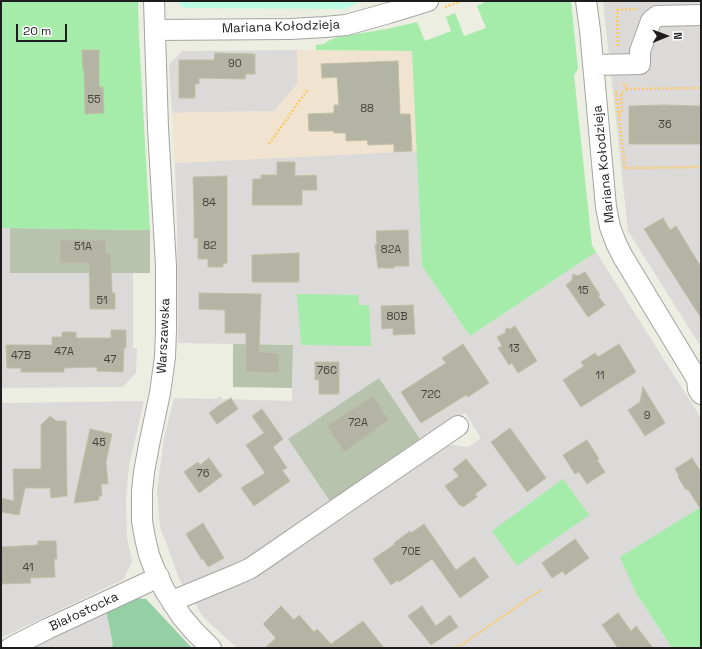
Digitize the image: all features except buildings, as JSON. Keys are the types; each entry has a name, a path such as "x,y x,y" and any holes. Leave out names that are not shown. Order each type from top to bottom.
{"street":[{"name":"Warszawska","path":"154,1 158,128 165,250 166,330 165,357 160,393 148,445 144,472 142,521 149,555 173,604 194,631 211,648"},
{"name":"Mariana Kołodzieja","path":"155,30 290,29 346,25 427,1"},
{"name":"Mariana Kołodzieja","path":"586,1 606,207 610,227 623,257 697,372"},
{"path":"593,65 640,64 640,51 651,21 657,16 701,15"},
{"path":"173,604 182,597 249,569 458,426"},
{"name":"Białostocka","path":"10,648 159,577"}],"path":[{"path":"623,84 626,84 626,88"},
{"path":"626,88 701,88"},
{"path":"618,115 622,110 621,94 626,88"},
{"path":"269,144 308,89"},
{"path":"622,144 625,168 701,167"},
{"path":"457,648 541,590"}],"shaded area":[{"path":"603,1 701,1 701,343 699,344 628,231"},
{"path":"297,50 298,83 274,111 172,113 169,64 182,51"},
{"path":"297,50 412,51 417,151 175,163 172,113 274,111 298,83"},
{"path":"417,151 422,266 470,336 596,252 701,418 701,507 636,593 672,648 237,648 203,617 193,600 446,444 468,447 481,438 465,413 422,442 288,439 331,503 240,565 184,587 180,581 160,527 157,491 164,438 174,398 216,399 220,396 222,399 292,401 293,345 178,343 175,163"},
{"path":"1,228 10,228 10,273 133,273 133,348 137,348 136,373 123,387 1,388"},
{"path":"10,228 150,230 150,273 10,273"},
{"path":"233,344 293,345 292,388 233,387"},
{"path":"379,378 422,442 331,503 288,439"},
{"path":"144,401 129,466 126,498 127,538 132,561 124,579 1,638 1,403"},
{"path":"131,598 146,599 192,648 29,648"}],"green space":[{"path":"1,1 138,1 150,230 1,228"},
{"path":"177,1 361,1 345,9 183,8"},
{"path":"487,1 571,1 578,69 574,75 592,245 596,252 470,336 422,266 412,51 316,50 316,45 324,44 338,37 387,29 417,22 425,41 451,31 446,17 455,13 464,36 486,28 477,6"},
{"path":"297,294 358,295 359,305 369,305 371,346 301,345"},
{"path":"563,479 589,515 517,566 492,531"},
{"path":"701,507 701,648 672,648 636,593 620,557"},
{"path":"131,598 146,599 192,648 111,648 113,644 106,610"}]}
